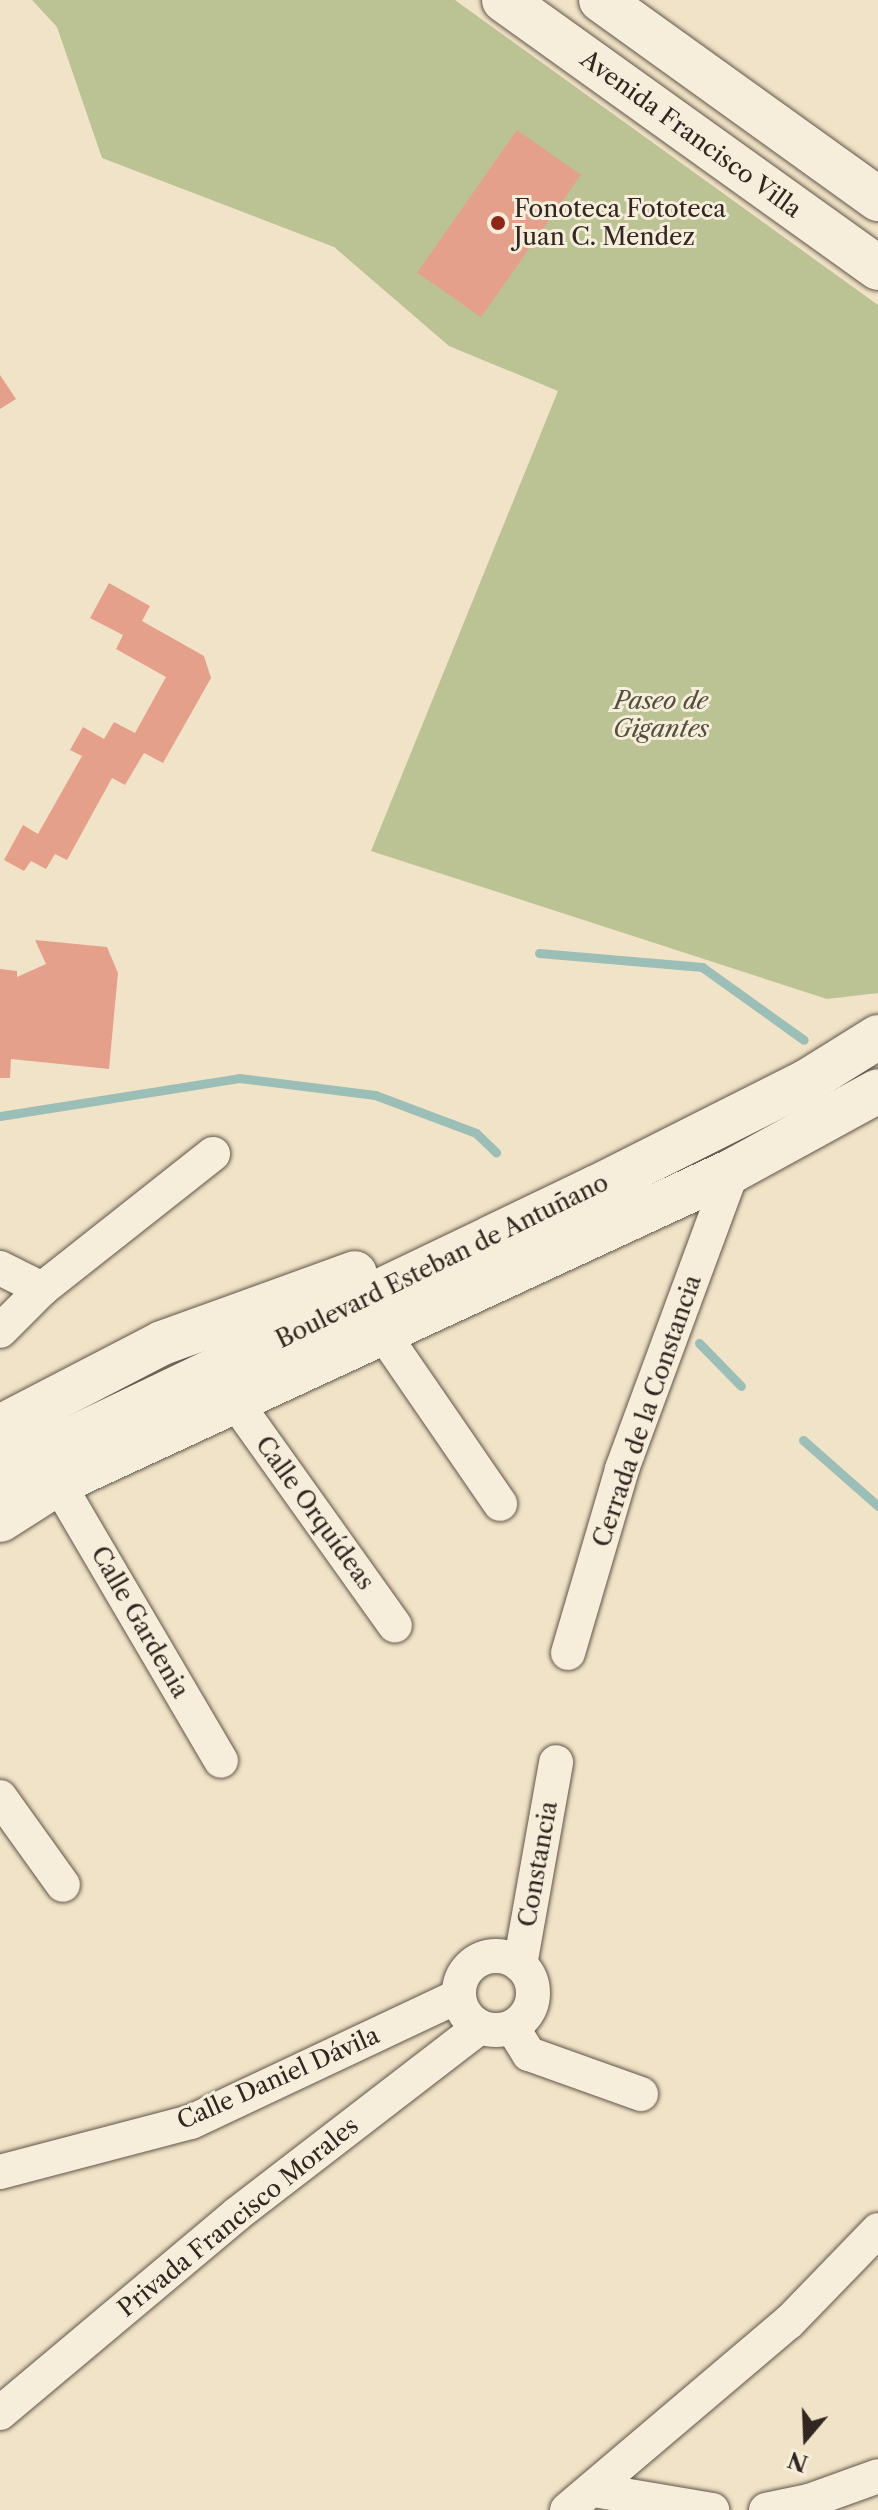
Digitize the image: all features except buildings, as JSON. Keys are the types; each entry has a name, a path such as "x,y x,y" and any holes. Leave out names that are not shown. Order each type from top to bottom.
{"street":[{"name":"Avenida Francisco Villa","path":"504,0 878,268"},
{"path":"601,0 878,199"},
{"name":"Boulevard Esteban de Antuñano","path":"0,1473 806,1082 863,1045"},
{"name":"Boulevard Esteban de Antuñano","path":"0,1520 58,1483 234,1400 384,1335 732,1171 878,1091"},
{"path":"0,1331 42,1289 213,1154"},
{"name":"Cerrada de la Constancia","path":"568,1653 622,1469 732,1171"},
{"path":"0,1427 162,1343 371,1268 433,1263"},
{"path":"3,1270 42,1289"},
{"path":"384,1335 500,1504"},
{"name":"Calle Orquídeas","path":"234,1400 395,1626"},
{"name":"Calle Gardenia","path":"58,1483 221,1761"},
{"name":"Constancia","path":"520,1965 556,1762"},
{"path":"0,1797 63,1885"},
{"path":"496,2027 526,2015 533,1999 531,1980 520,1965 493,1956 479,1960 461,1981 459,1996 462,2009 496,2027 529,2054 641,2094"},
{"name":"Calle Daniel Dávila","path":"0,2172 191,2122 459,1996"},
{"name":"Privada Francisco Morales","path":"0,2413 237,2214 496,2027"},
{"path":"581,2500 789,2322 878,2230"},
{"path":"766,2510 809,2501 878,2476"},
{"path":"581,2500 712,2510"}],"green space":[{"name":"Paseo de Gigantes","path":"32,0 455,0 878,305 878,993 827,999 371,851 558,391 449,346 334,247 102,158 57,27"}],"waterway":[{"path":"539,953 702,967 804,1040"},
{"path":"0,1116 239,1078 375,1095 476,1133 496,1152"},
{"path":"699,1343 741,1386"},
{"path":"803,1440 878,1506"}],"place":[{"name":"Fonoteca Fototeca Juan C. Mendez","path":"498,223"}]}
